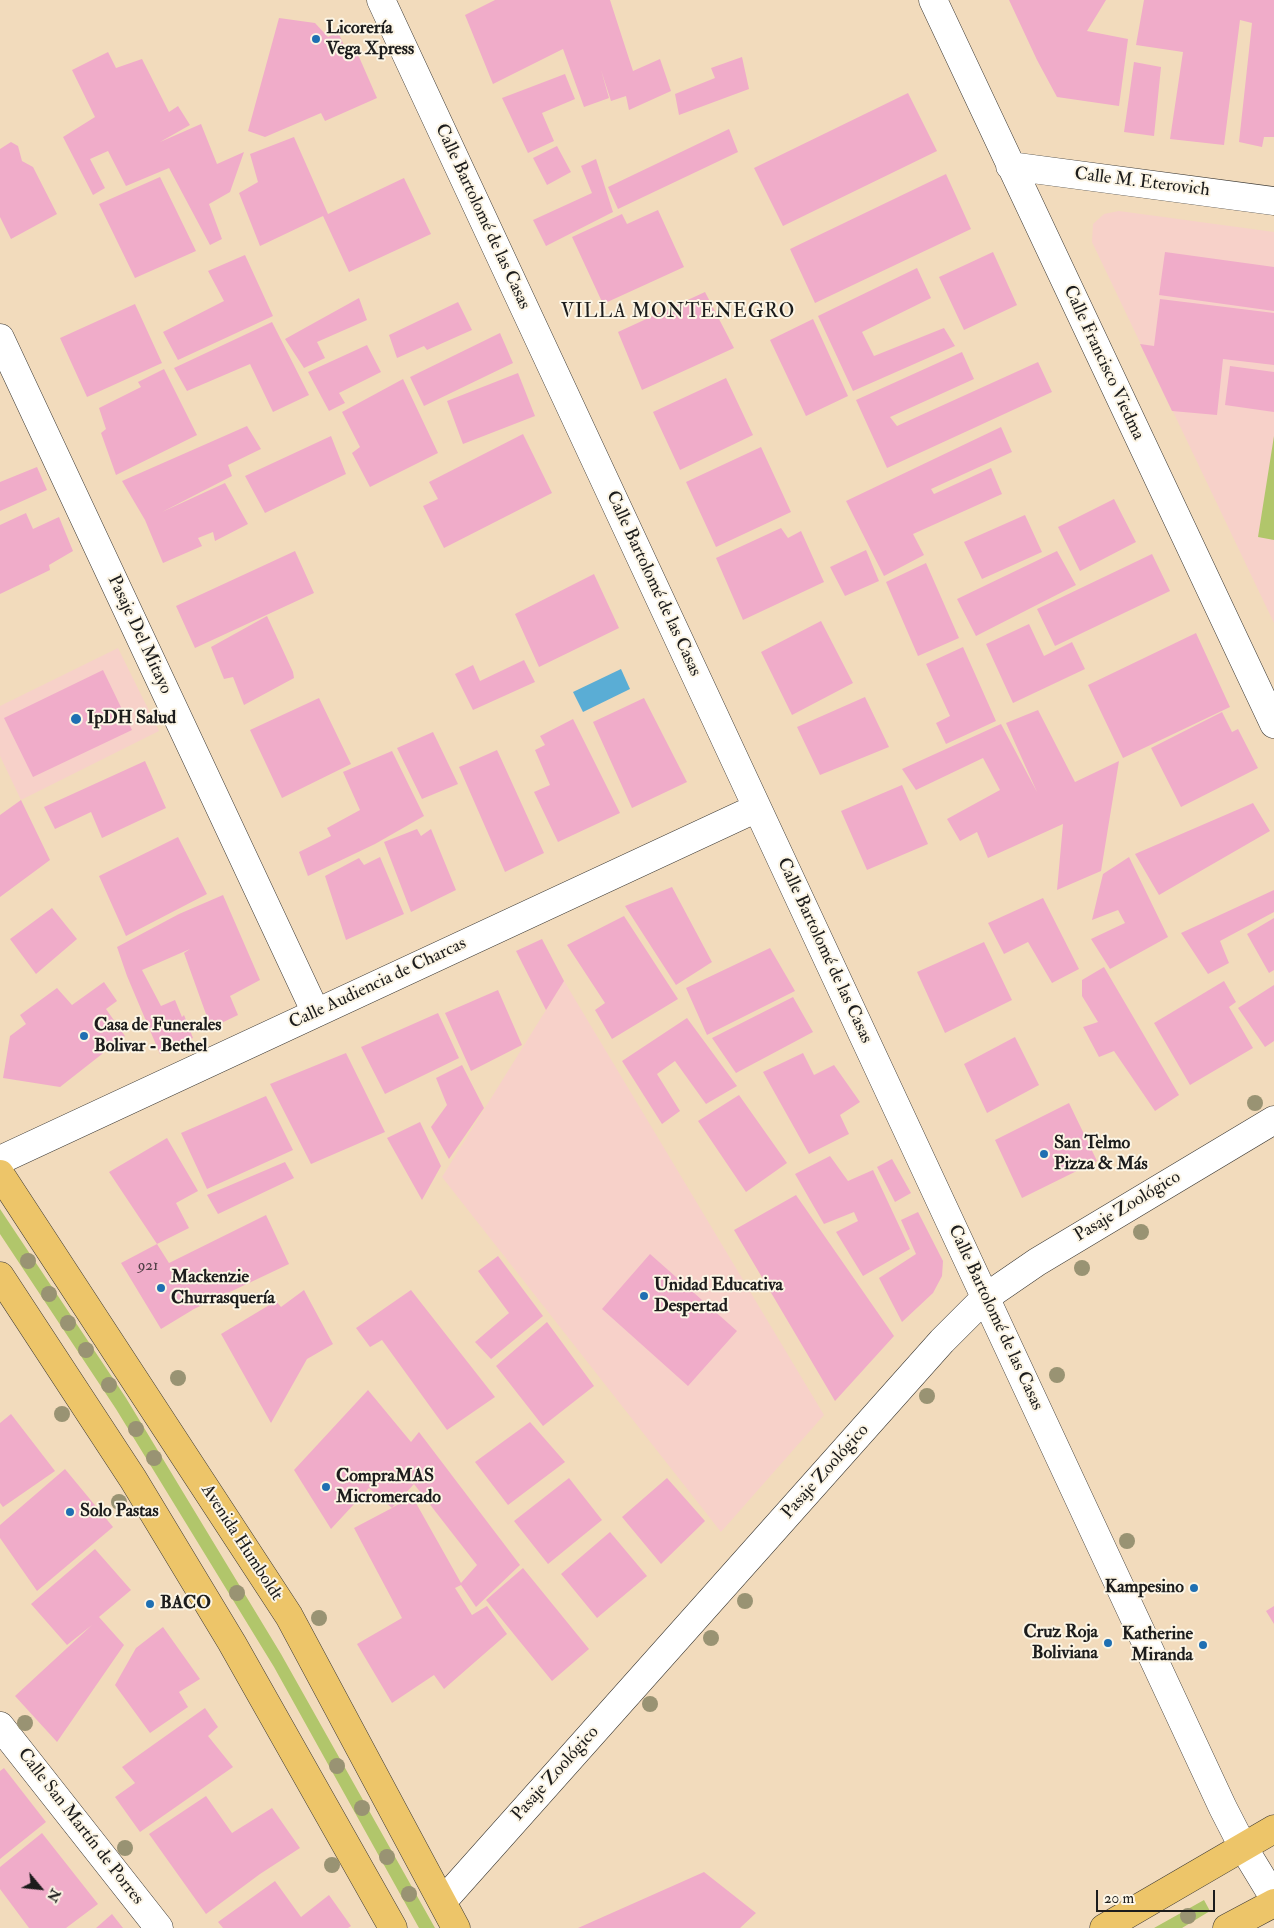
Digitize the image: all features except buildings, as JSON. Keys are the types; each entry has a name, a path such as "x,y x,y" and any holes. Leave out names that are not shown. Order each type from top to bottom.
{"main road":[{"name":"Avenida Humboldt","path":"0,1174 288,1616 456,1928"},
{"path":"0,1276 133,1479 232,1643 390,1925"},
{"path":"1104,1928 1274,1829"},
{"path":"1227,1928 1274,1903"}],"street":[{"name":"Calle Bartolomé de las Casas","path":"381,0 1223,1808 1243,1847 1274,1898"},
{"name":"Calle Francisco Viedma","path":"933,0 1274,724"},
{"name":"Calle M. Eterovich","path":"1010,166 1274,200"},
{"name":"Pasaje Del Mitayo","path":"0,338 316,1013"},
{"name":"Calle Audiencia de Charcas","path":"0,1160 757,808"},
{"name":"Pasaje Zoológico","path":"443,1901 929,1356 986,1296 1037,1262 1274,1120"},
{"name":"Calle San Martín de Porres","path":"0,1726 160,1928"}],"shaded area":[{"path":"1119,211 1274,232 1274,623 1092,242 1093,224 1104,214"},
{"name":"IpDH Salud","path":"118,648 159,731 21,800 0,756 0,706"},
{"name":"Unidad Educativa Despertad","path":"564,981 824,1415 721,1532 442,1177"}],"green space":[{"path":"1274,436 1274,540 1258,537"},
{"path":"0,1209 126,1398 281,1654 435,1928 419,1928 274,1667 116,1409 0,1234"},
{"path":"1204,1900 1210,1911 1182,1928 1154,1928"}],"water":[{"path":"621,669 630,689 583,712 573,692"}],"place":[{"name":"Licorería Vega Xpress","path":"316,39"},
{"name":"IpDH Salud","path":"76,719"},
{"name":"Casa de Funerales Bolivar - Bethel","path":"84,1036"},
{"name":"San Telmo Pizza & Más","path":"1044,1154"},
{"name":"Mackenzie Churrasquería","path":"161,1288"},
{"name":"Unidad Educativa Despertad","path":"644,1296"},
{"name":"CompraMAS Micromercado","path":"326,1487"},
{"name":"Solo Pastas","path":"70,1512"},
{"name":"Kampesino","path":"1194,1588"},
{"name":"BACO","path":"150,1604"},
{"name":"Cruz Roja Boliviana","path":"1108,1643"},
{"name":"Katherine Miranda","path":"1203,1645"}],"district":[{"name":"VILLA MONTENEGRO","path":"678,313"}]}
